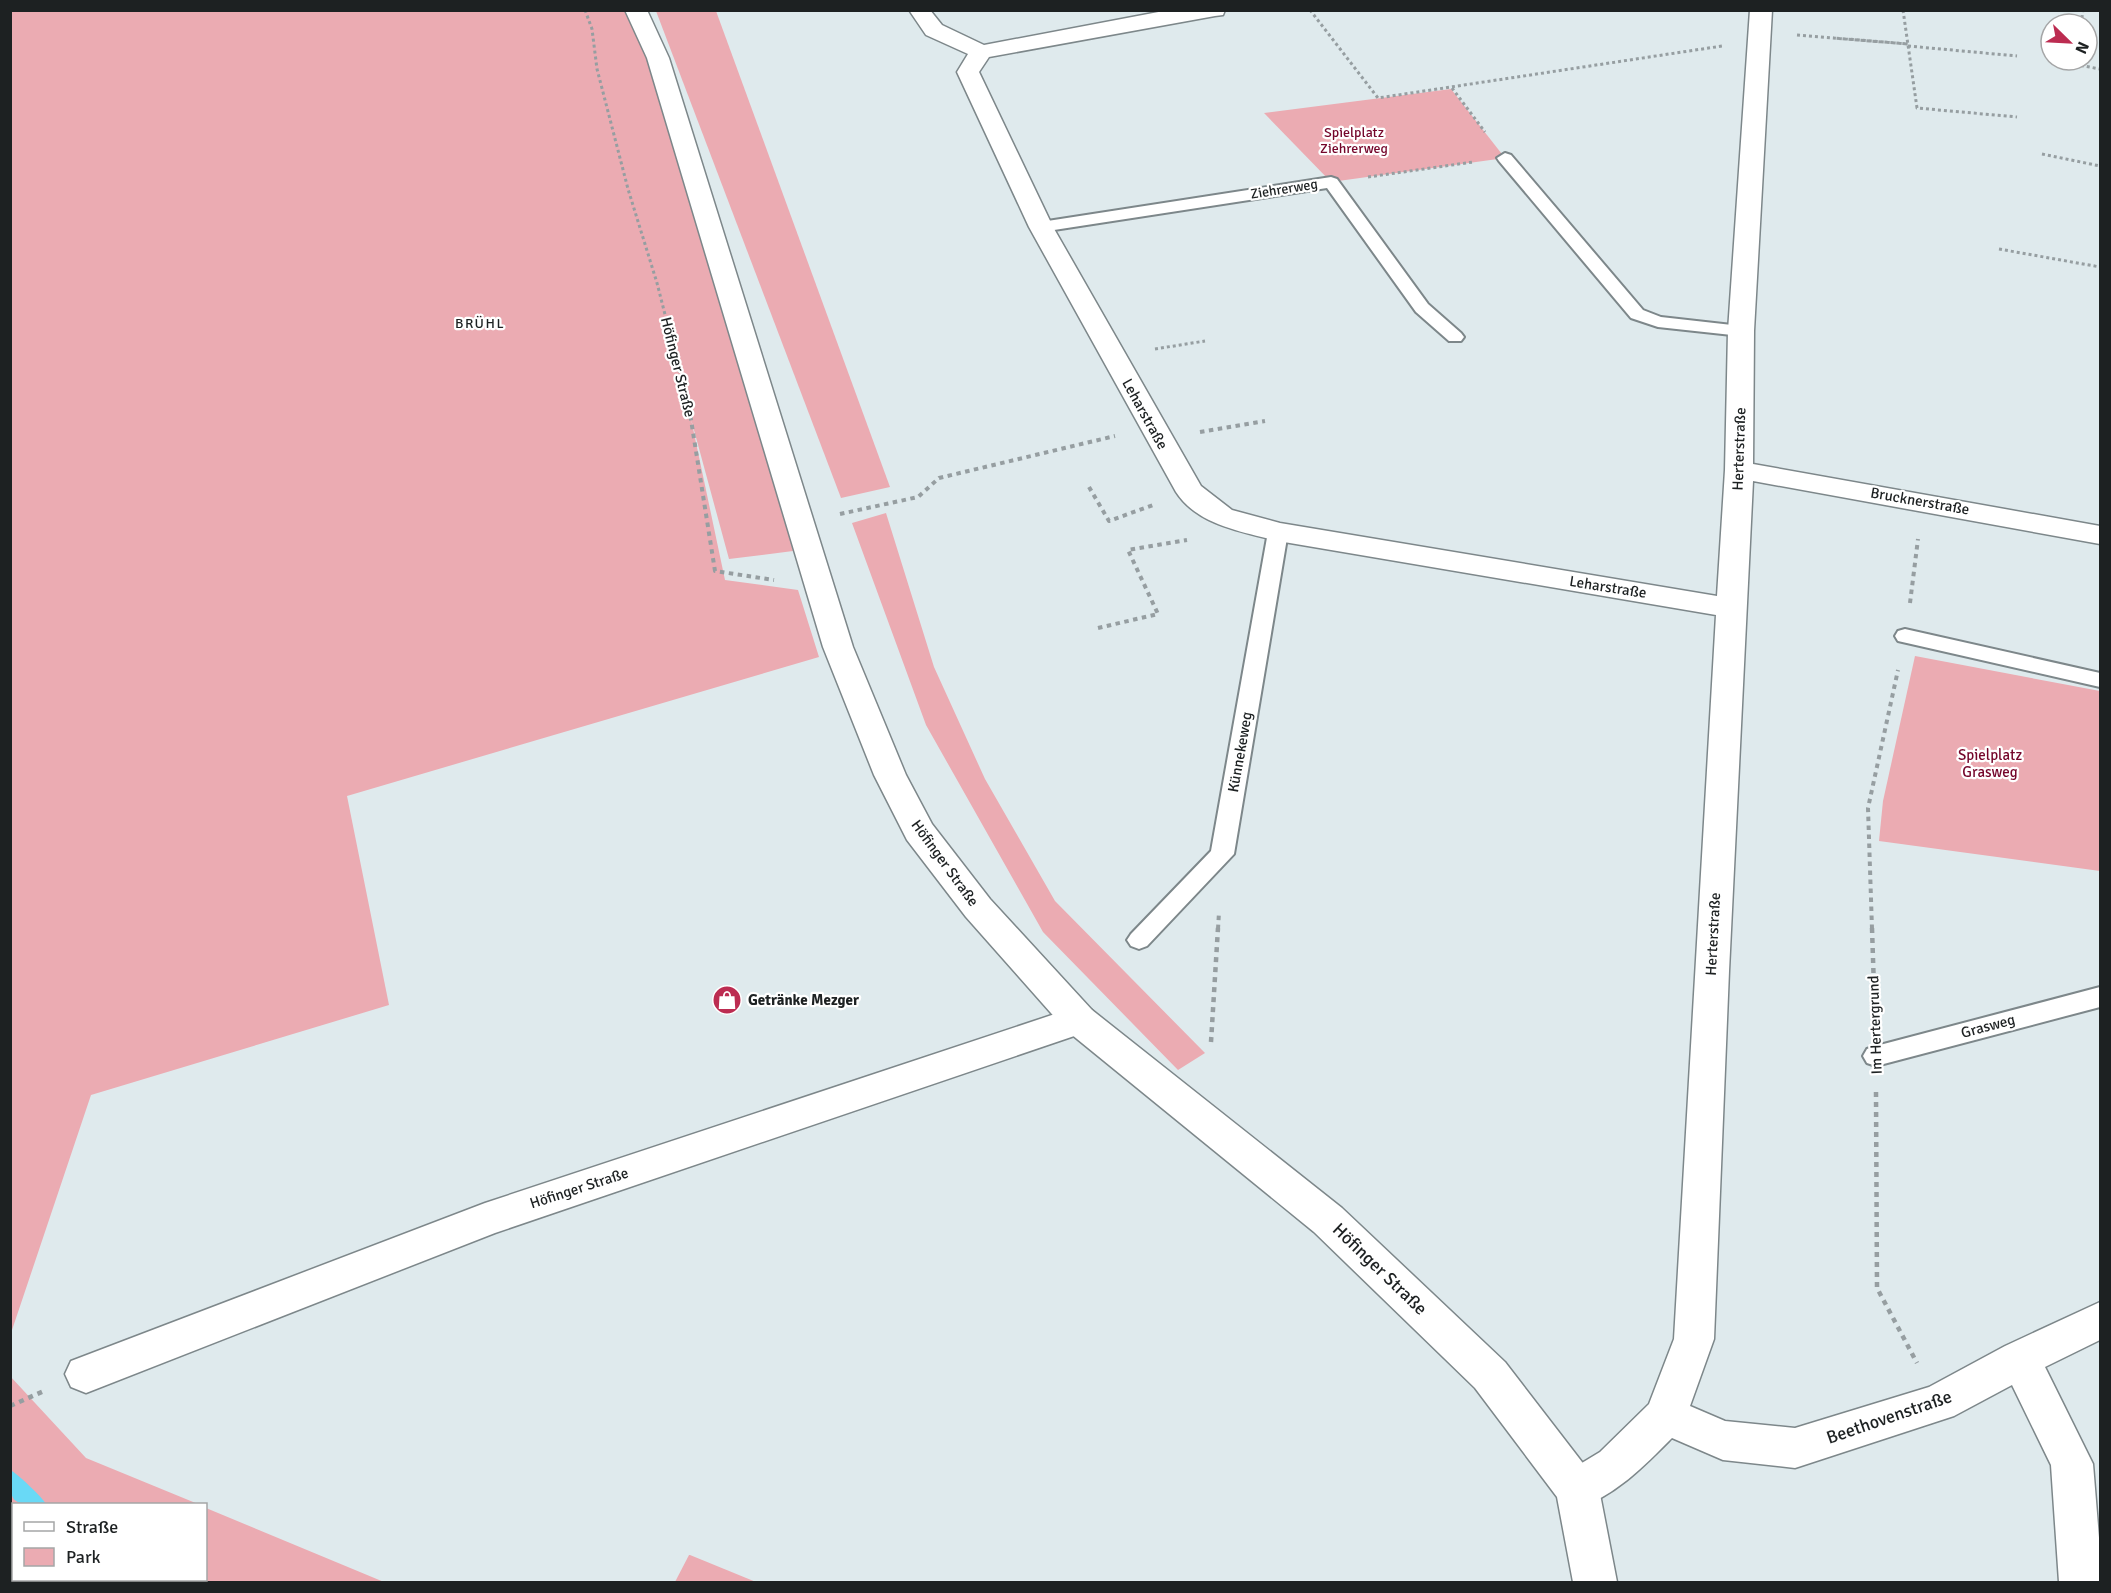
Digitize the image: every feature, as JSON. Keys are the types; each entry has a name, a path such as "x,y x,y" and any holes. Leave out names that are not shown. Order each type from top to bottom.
{"street":[{"name":"Höfinger Straße","path":"636,10 658,58 838,647 890,775 919,831 978,908 1079,1020 1328,1220 1490,1375 1577,1489 1595,1582"},
{"path":"919,10 934,30 981,52 1215,10"},
{"name":"Herterstraße","path":"1577,1489 1615,1466 1666,1416 1694,1339 1711,971 1732,608 1741,331 1760,30"},
{"name":"Leharstraße","path":"981,52 968,72 1041,227 1155,434 1190,492 1222,516 1278,532 1732,608"},
{"name":"Brucknerstraße","path":"1738,470 2100,535"},
{"name":"Höfinger Straße","path":"86,1374 484,1220 1079,1020"},
{"name":"Beethovenstraße","path":"1666,1416 1723,1440 1795,1448 1939,1403 2020,1359 2100,1320"},
{"path":"2020,1359 2072,1464 2081,1582"}],"lane":[{"path":"1505,158 1637,314 1658,322 1741,331"},
{"name":"Ziehrerweg","path":"1041,227 1332,182 1422,308 1455,337"},
{"name":"Künnekeweg","path":"1222,854 1278,532"},
{"path":"1905,636 2100,680"},
{"path":"1139,940 1222,854"},
{"name":"Grasweg","path":"1876,1056 2100,997"}],"path":[{"name":"Höfinger Straße","path":"585,10 592,29 597,69 628,189 657,283 689,408 715,570 783,581"},
{"path":"1310,10 1378,98 1736,44 1760,30 2017,56"},
{"path":"1903,10 1917,108 2017,117"},
{"path":"1833,38 1908,45"},
{"path":"1332,182 1505,158 1451,88"},
{"path":"2042,154 2100,166"},
{"path":"1999,249 2100,267"},
{"path":"1113,356 1205,341"},
{"path":"801,523 918,497 939,478 1155,434 1264,421"},
{"path":"1089,487 1108,521 1190,492"},
{"name":"Im Hertergrund","path":"1924,502 1905,636 1868,808 1876,1056 1877,1288 1939,1403"},
{"path":"1098,628 1158,614 1128,550 1184,542 1222,516"},
{"path":"1211,1042 1222,854"},
{"path":"10,1406 16,1402"}],"green space":[{"path":"10,11 636,11 718,252 793,551 729,559 691,419 725,580 798,590 819,657 347,796 389,1005 91,1095 11,1333"},
{"path":"656,11 716,11 890,487 841,498"},
{"name":"Spielplatz Ziehrerweg","path":"1451,89 1505,158 1331,182 1264,113"},
{"path":"886,513 934,667 985,779 1055,901 1205,1053 1178,1070 1043,932 926,725 852,523"},
{"name":"Spielplatz Grasweg","path":"1915,656 2100,691 2100,871 1879,841 1883,801"},
{"path":"10,1376 86,1458 196,1503 12,1503 12,1581 207,1581 207,1508 384,1582 11,1582"},
{"path":"690,1555 756,1582 675,1582"}],"waterway":[{"path":"10,1479 20,1493 35,1503"}],"place":[{"name":"Getränke Mezger","path":"727,1000"}],"district":[{"name":"BRÜHL","path":"480,323"}]}
